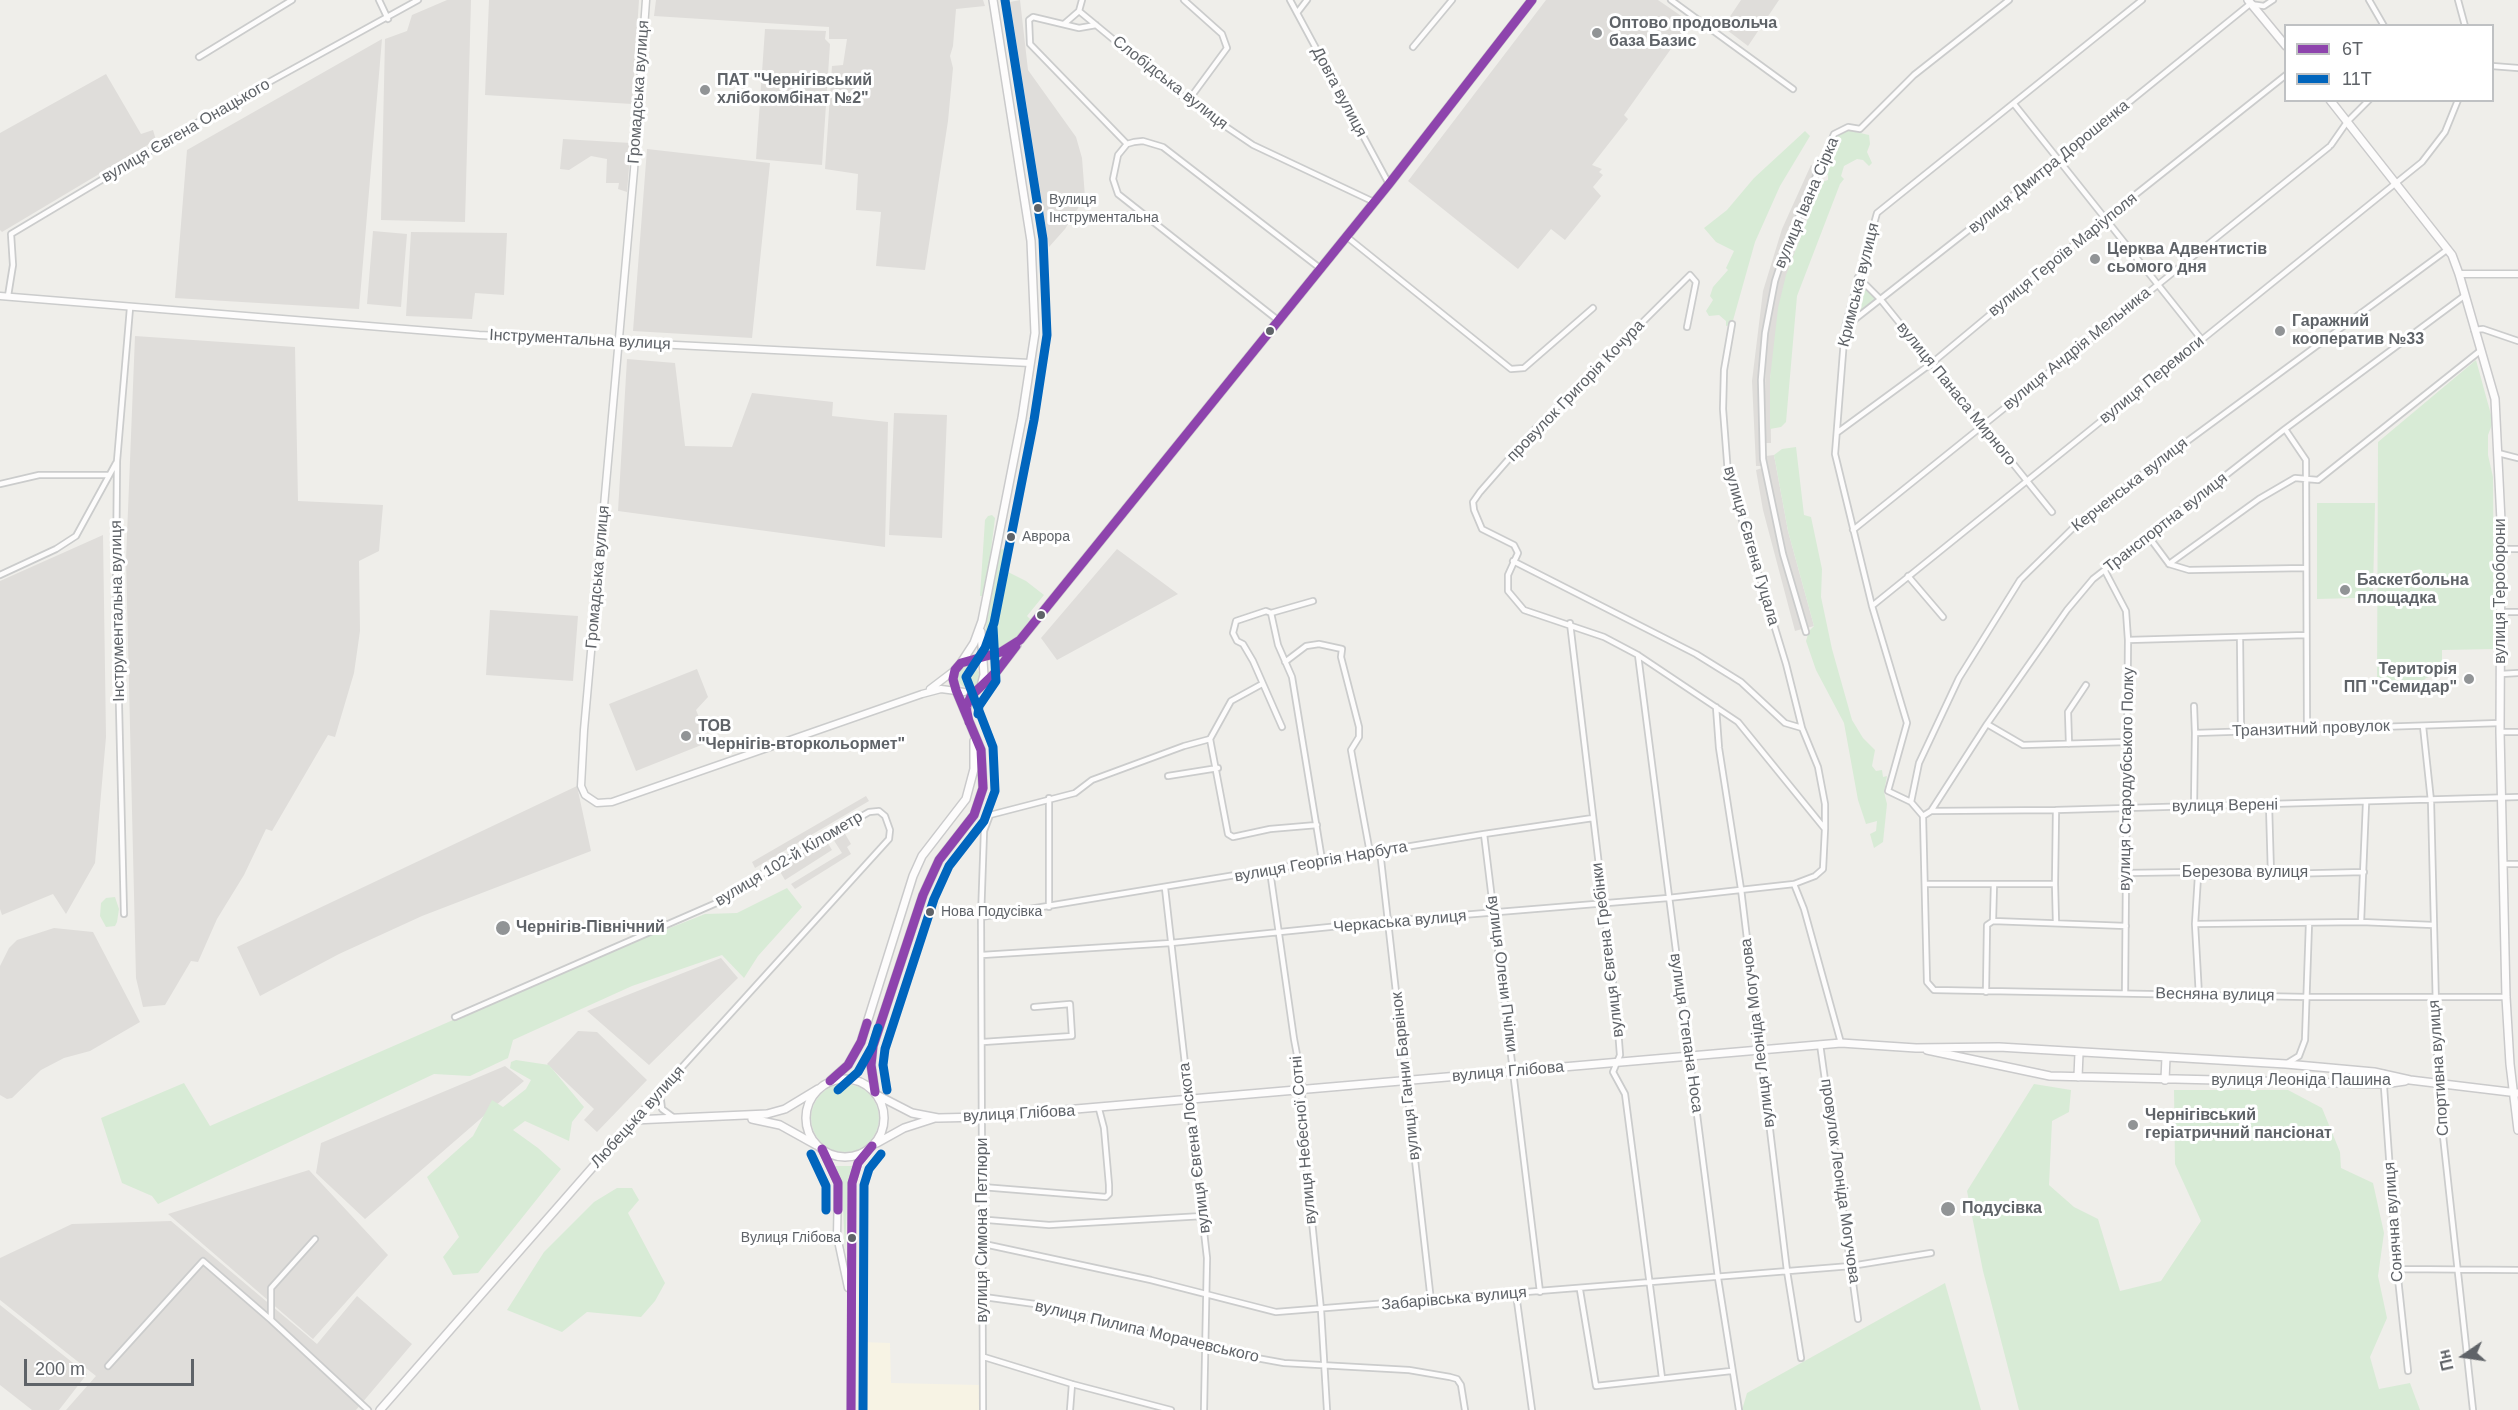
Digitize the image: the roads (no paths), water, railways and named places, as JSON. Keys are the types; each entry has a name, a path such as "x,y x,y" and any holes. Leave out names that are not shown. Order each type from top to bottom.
{"main road":[{"path":"977,689 984,675 981,626 1030,363 1036,314 1031,241 993,0"},
{"path":"966,712 967,702 977,689 997,671 1347,237 1532,0"},
{"path":"2249,2 2284,44"},
{"name":"вулиця Тероборони","path":"2332,102 2448,249 2459,274 2494,399 2501,549 2500,732 2506,997 2518,1130"},
{"path":"743,1117 780,1125 836,1156 851,1156 873,1145 884,1124 884,1109 876,1094 871,1065 873,1046 923,895 939,860 974,815 982,788 983,761 961,704 955,670 964,662 981,626"},
{"path":"981,638 990,651 1001,652"},
{"path":"964,662 1001,652 1020,640"},
{"path":"964,662 976,663 984,675"},
{"path":"958,688 977,689"},
{"path":"634,1120 673,1117 743,1117 785,1109 830,1081 848,1065 861,1042 913,876 922,855 961,807 970,788 975,754 971,726"},
{"name":"вулиця Глібова","path":"876,1094 912,1113 938,1118 983,1117 1841,1042 1916,1048"},
{"name":"вулиця Леоніда Пашина","path":"1916,1048 2000,1047 2286,1064 2383,1073 2410,1080"},
{"name":"вулиця Леоніда Пашина","path":"1916,1048 2023,1071 2078,1077 2384,1084 2410,1080"},
{"path":"2078,1077 2079,1053"},
{"path":"2165,1080 2166,1057"},
{"path":"830,1081 854,1079 876,1094"},
{"path":"2410,1080 2516,1093"},
{"path":"818,1089 809,1103 806,1119 810,1135 821,1148"},
{"name":"вулиця Глібова","path":"873,1145 904,1128 938,1118"},
{"name":"Любецька вулиця","path":"380,1410 634,1120"}],"street":[{"path":"199,57 292,0"},
{"path":"379,0 387,19"},
{"name":"вулиця Євгена Онацького","path":"8,296 13,266 11,234 222,108 418,0"},
{"name":"Громадська вулиця","path":"646,0 634,170 580,778 585,795 597,803 612,802 922,694"},
{"path":"1064,24 1079,11 1082,0"},
{"path":"1184,0 1222,34 1227,48 1188,101"},
{"name":"Довга вулиця","path":"1290,0 1389,184"},
{"path":"1297,13 1307,0"},
{"path":"1413,48 1452,0"},
{"path":"1671,0 1793,89"},
{"name":"вулиця Івана Сірка","path":"1806,632 1783,554 1763,459 1761,380 1765,333 1775,281 1788,241 1834,134 1848,127 1860,129 1914,75 2009,0"},
{"name":"Кримська вулиця","path":"1911,802 1888,791 1907,723 1872,606 1835,454 1841,355 1845,327 1858,277 1877,213 2142,0"},
{"path":"2249,2 2264,6 2273,0"},
{"path":"2369,0 2383,24"},
{"path":"2458,0 2464,24"},
{"name":"вулиця Дмитра Дорошенка","path":"1845,327 2059,159 2249,2"},
{"name":"Слобідська вулиця","path":"1079,11 1188,101 1253,145 1374,202"},
{"name":"Слобідська вулиця","path":"1096,25 1079,28 1033,17 1029,20 1030,44 1127,144"},
{"path":"2494,66 2518,68"},
{"name":"вулиця Героїв Маріуполя","path":"1838,432 1932,363 2106,218 2284,77"},
{"name":"вулиця Андрія Мельника","path":"1853,530 2330,146 2347,122 2367,102"},
{"name":"вулиця Перемоги","path":"1872,606 2422,162 2445,132 2457,102"},
{"path":"2014,104 2202,340"},
{"path":"1279,321 1118,194 1113,179 1114,164 1118,155 1127,144 1143,141 1163,147 1321,269"},
{"path":"1347,237 1510,369 1524,368 1593,308"},
{"name":"Керченська вулиця","path":"1911,802 1919,763 1959,678 2020,580 2072,529 2136,479 2448,249"},
{"path":"2459,274 2518,274"},
{"name":"провулок Григорія Кочура","path":"1513,561 1518,553 1514,545 1482,529 1473,502 1480,492 1535,429 1690,275 1696,282 1687,327"},
{"name":"вулиця Панаса Мирного","path":"1858,277 1881,300 2052,512"},
{"name":"Інструментальна вулиця","path":"0,296 338,325 1030,363"},
{"name":"Транспортна вулиця","path":"1931,811 1987,724 2067,610 2093,579 2284,429 2464,296"},
{"name":"Інструментальна вулиця","path":"124,914 116,581 117,461 130,308"},
{"name":"вулиця Євгена Гуцала","path":"1732,324 1724,370 1723,409 1728,474 1786,664 1802,728"},
{"path":"2474,330 2483,329 2518,341"},
{"path":"2169,564 2259,499 2295,478 2318,480 2480,351"},
{"path":"2284,429 2302,452 2306,480 2307,729"},
{"path":"2498,453 2518,458"},
{"path":"0,575 56,549 76,536 117,461"},
{"path":"0,484 39,475 109,475"},
{"path":"2149,537 2169,564 2188,570 2306,568"},
{"path":"2501,549 2518,549"},
{"path":"1513,561 1696,654 1741,682 1770,706 1785,723 1802,728 1818,767 1825,804 1825,829 1738,722 1638,655 1604,637 1570,623 1524,610 1508,591 1508,575 1513,561"},
{"name":"вулиця Стародубського Полку","path":"2105,571 2126,611 2128,640 2125,993"},
{"path":"1908,576 1943,617"},
{"path":"1282,727 1253,661 1244,644 1237,641 1233,633 1234,625 1236,621 1266,611 1271,613 1313,601"},
{"path":"2501,612 2518,612"},
{"path":"1271,613 1278,645 1292,677 1322,860"},
{"name":"вулиця Євгена Гребінки","path":"1570,623 1617,1016 1620,1055 1613,1072 1625,1094 1662,1378"},
{"path":"2128,640 2306,635"},
{"path":"2240,637 2241,731"},
{"path":"1285,662 1306,646 1319,644 1342,649 1341,657 1359,727 1359,737 1351,750 1370,853"},
{"name":"вулиця Степана Носа","path":"1638,655 1718,1278 1739,1410"},
{"path":"922,694 955,670"},
{"path":"2501,674 2518,673"},
{"path":"1262,684 1231,701 1210,740 1218,768 1228,834 1233,837 1270,829 1317,825"},
{"path":"2068,744 2068,712 2086,685"},
{"path":"922,694 958,688"},
{"path":"946,689 961,704"},
{"path":"2194,706 2194,807"},
{"name":"вулиця Леоніда Могучова","path":"1716,707 1719,748 1741,889 1787,1271 1801,1358"},
{"name":"Транзитний провулок","path":"2195,733 2500,723"},
{"path":"1987,724 2022,745 2127,742"},
{"name":"Спортивна вулиця","path":"2423,726 2431,801 2437,1082 2473,1410"},
{"path":"2500,732 2518,732"},
{"name":"вулиця Симона Петлюри","path":"983,1410 981,917 984,831 990,815 1075,793 1092,780 1184,746 1210,740"},
{"path":"1168,776 1218,768"},
{"path":"1049,798 1049,907"},
{"name":"вулиця Верені","path":"1931,811 2194,807 2518,798"},
{"path":"1911,802 1923,816 1925,884 2055,884 2055,887"},
{"path":"2361,922 2366,803"},
{"path":"2269,805 2271,874"},
{"path":"2056,810 2056,923"},
{"path":"1923,816 1931,811"},
{"name":"вулиця 102-й Кілометр","path":"455,1017 721,901 760,875 869,812 879,812 889,822"},
{"name":"вулиця Георгія Нарбута","path":"981,917 1270,871 1322,860 1593,818"},
{"name":"Любецька вулиця","path":"634,1120 830,900 880,849 889,838 889,822"},
{"name":"Черкаська вулиця","path":"982,955 1171,943 1389,921 1668,898 1794,884 1815,876 1823,869 1825,829"},
{"name":"вулиця Олени Пчілки","path":"1484,834 1540,1292"},
{"name":"вулиця Ганни Барвінок","path":"1380,851 1431,1301"},
{"path":"2504,864 2518,864"},
{"name":"вулиця Небесної Сотні","path":"1270,871 1302,1089 1305,1152 1321,1310 1327,1410"},
{"name":"Березова вулиця","path":"2126,873 2192,872 2198,876 2364,872"},
{"path":"2198,876 2195,924 2199,996"},
{"path":"1794,884 1804,909 1841,1042"},
{"name":"Весняна вулиця","path":"1925,884 1927,982 1934,990 2434,999 2506,997"},
{"path":"1993,921 1994,885"},
{"name":"вулиця Євгена Лоскота","path":"1165,888 1203,1216 1208,1294 1204,1410"},
{"path":"1986,992 1987,925 1993,921 2126,926"},
{"path":"2195,924 2361,922 2433,926"},
{"path":"2286,1064 2299,1056 2305,1040 2309,923"},
{"path":"983,1042 1072,1036 1070,1004 1034,1007"},
{"name":"провулок Леоніда Могучова","path":"1820,1044 1858,1320"},
{"name":"Сонячна вулиця","path":"2383,1073 2397,1269 2408,1371"},
{"path":"661,1092 662,1109 673,1117"},
{"name":"вулиця Глібова","path":"982,1187 1106,1197 1109,1194 1108,1173 1104,1128 1099,1108"},
{"path":"852,1410 852,1184 858,1164 873,1145"},
{"path":"821,1148 838,1183 837,1236 851,1297"},
{"path":"983,1216 988,1220 1049,1225 1203,1216"},
{"path":"271,1320 271,1288 315,1239"},
{"name":"Забарівська вулиця","path":"984,1244 1208,1294 1276,1312 1718,1278 1851,1266 1931,1253"},
{"path":"108,1366 203,1261 368,1410"},
{"path":"2397,1269 2518,1270"},
{"path":"1580,1290 1596,1386 1731,1371"},
{"path":"1516,1294 1532,1410"},
{"name":"вулиця Пилипа Морачевського","path":"984,1297 1035,1304 1207,1349 1284,1364 1409,1370 1457,1379 1461,1385 1465,1410"},
{"path":"984,1357 1071,1384 1171,1410"},
{"path":"1070,1410 1071,1384"}],"place":[{"name":"Оптово продовольча база Базис","path":"1597,33"},
{"name":"ПАТ \"Чернігівський хлібокомбінат №2\"","path":"705,90"},
{"name":"Вулиця Інструментальна","path":"1038,208"},
{"name":"Церква Адвентистів сьомого дня","path":"2095,259"},
{"name":"Гаражний кооператив №33","path":"2280,331"},
{"name":"Аврора","path":"1011,537"},
{"name":"Баскетбольна площадка","path":"2345,590"},
{"name":"Територія ПП \"Семидар\"","path":"2469,679"},
{"name":"ТОВ \"Чернігів-вторкольормет\"","path":"686,736"},
{"name":"Нова Подусівка","path":"930,912"},
{"name":"Чернігів-Північний","path":"503,928"},
{"name":"Чернігівський геріатричний пансіонат","path":"2133,1125"},
{"name":"Подусівка","path":"1948,1209"},
{"name":"Вулиця Глібова","path":"852,1238"}]}
